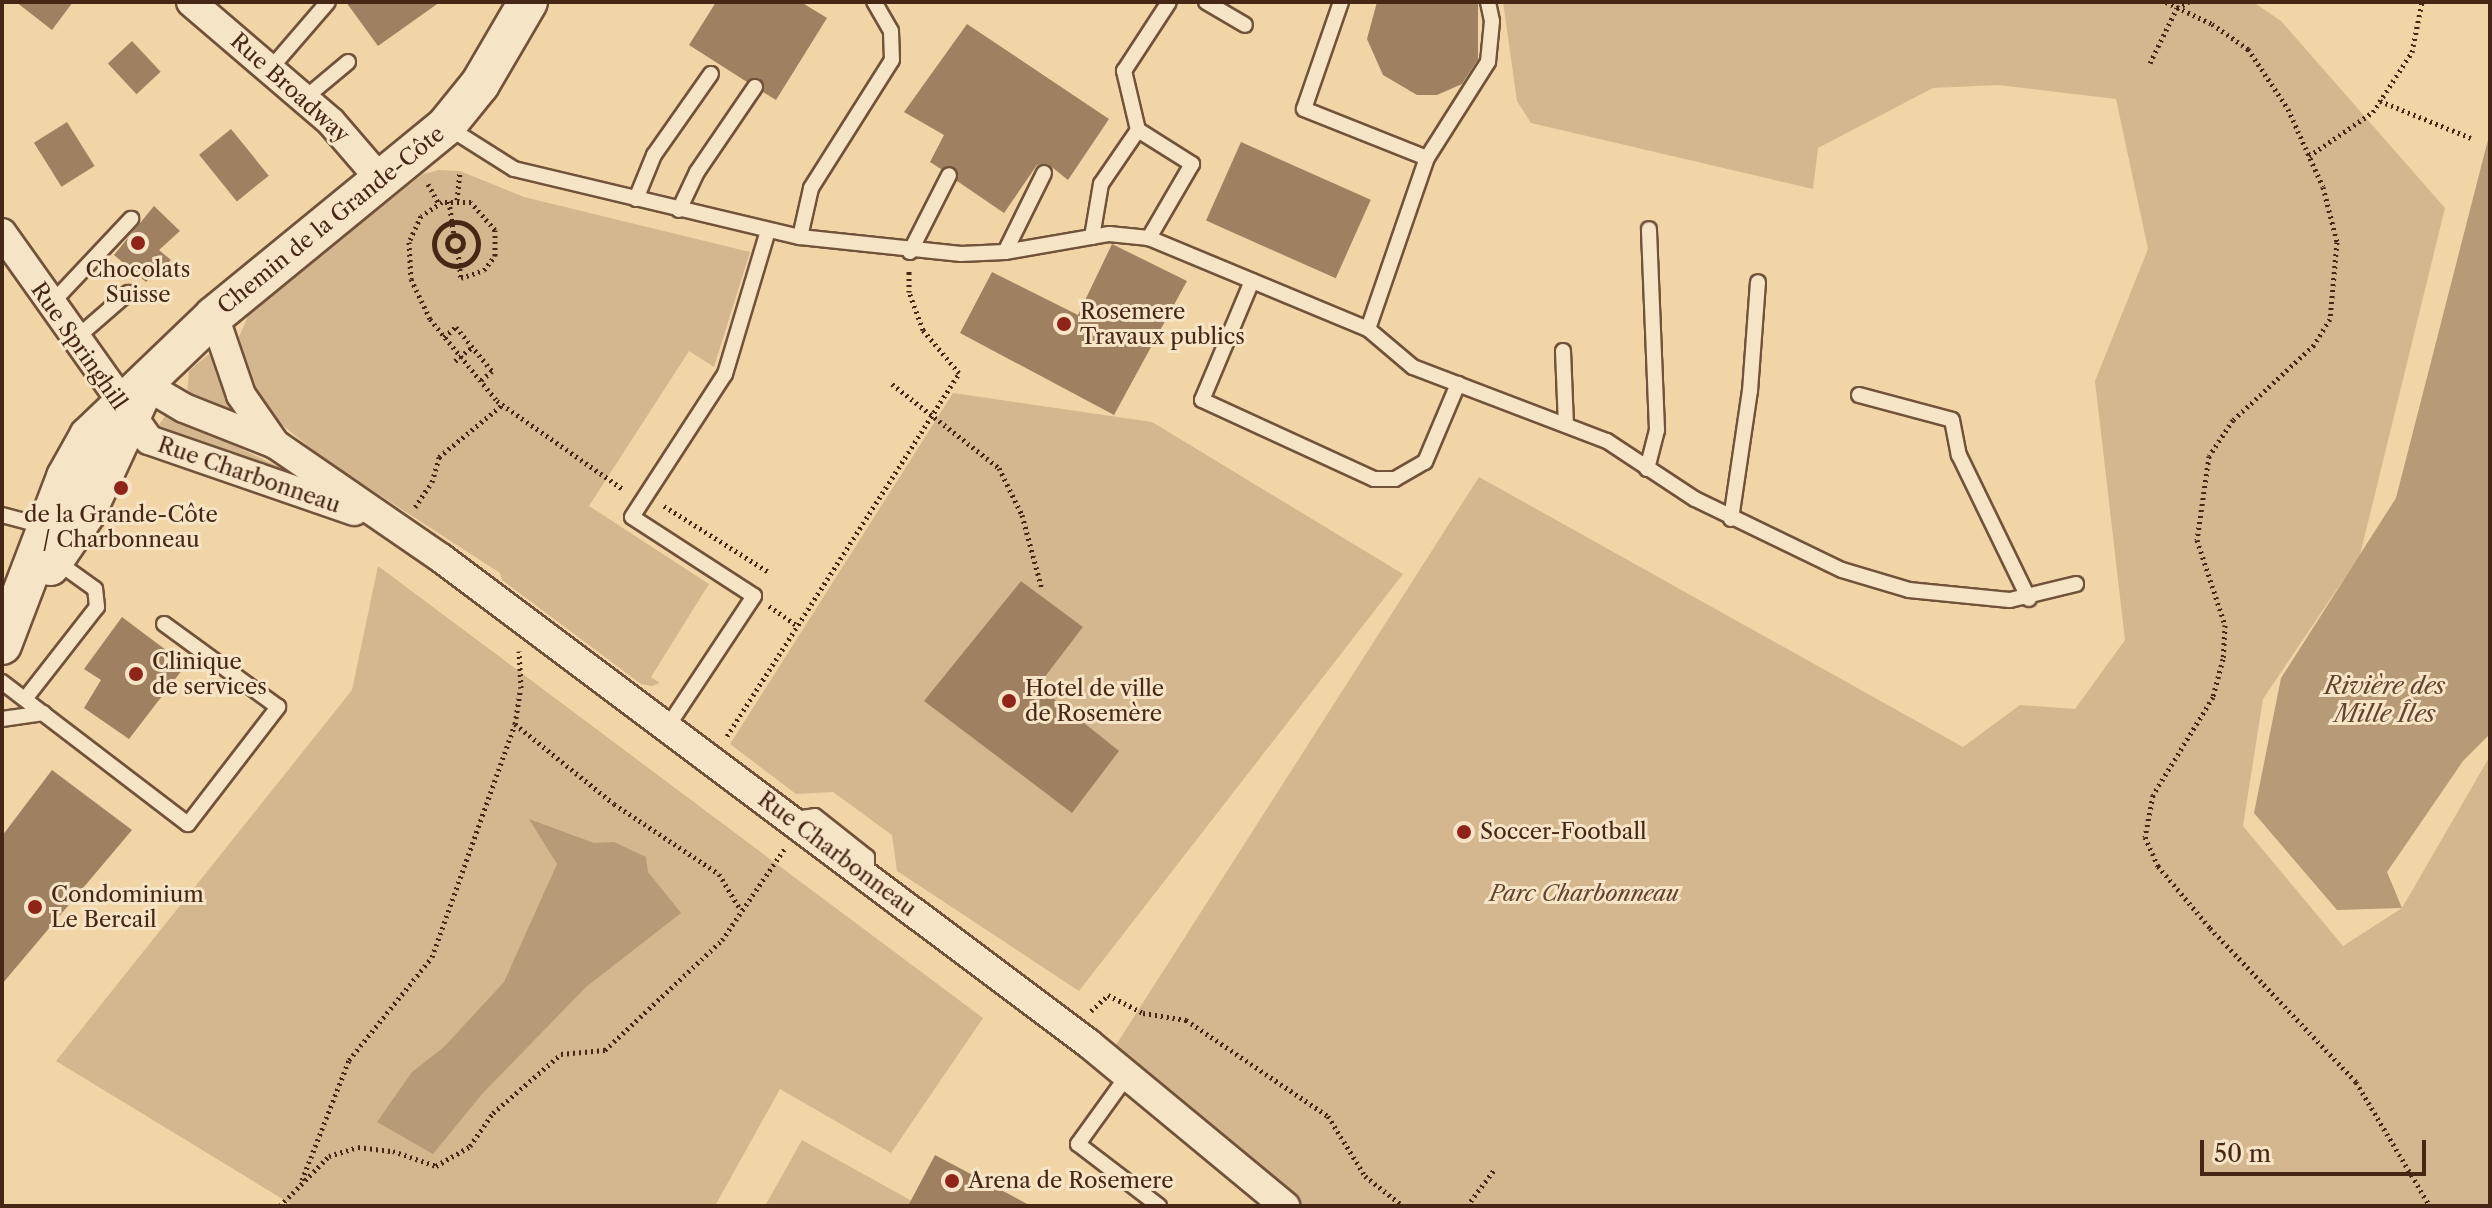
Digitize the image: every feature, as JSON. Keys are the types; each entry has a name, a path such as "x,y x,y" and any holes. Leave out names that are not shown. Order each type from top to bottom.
{"main road":[{"name":"Chemin de la Grande-Côte","path":"2,645 53,544 77,456 214,316 446,126 480,84 528,2"}],"street":[{"name":"Rue Broadway","path":"191,2 305,98 382,181"},
{"name":"Rue Springhill","path":"2,233 74,340 132,403"},
{"name":"Rue Charbonneau","path":"214,316 241,395 275,444"},
{"name":"Rue Charbonneau","path":"132,403 184,408 275,444 377,519 525,619 668,726 1127,1076 1285,1206"},
{"name":"Rue Charbonneau","path":"132,403 149,440 377,519"}],"lane":[{"path":"271,68 328,2"},
{"path":"800,237 811,188 892,60 891,31 874,2"},
{"path":"1149,238 1192,164 1138,130 1124,71 1169,2"},
{"path":"1206,2 1245,25"},
{"path":"1341,2 1304,109 1427,158"},
{"path":"1368,329 1427,158 1488,62 1492,21 1488,2"},
{"path":"305,98 348,62"},
{"path":"636,199 654,155 711,74"},
{"path":"679,210 697,172 755,87"},
{"path":"446,126 514,169 800,237 910,252 1005,252 1121,233 1149,238 1368,329 1413,367 1607,441 1647,469 1731,519 1807,556 1885,584 1988,599 2029,599 2076,584"},
{"path":"1092,237 1101,184 1138,130"},
{"path":"1005,252 1044,173"},
{"path":"910,252 949,175"},
{"path":"49,306 131,219"},
{"path":"1647,469 1657,430 1649,229"},
{"path":"668,726 754,596 632,517 725,374 768,231"},
{"path":"1252,281 1202,400 1374,479 1395,479 1425,462 1458,384"},
{"path":"1731,519 1750,391 1758,282"},
{"path":"74,340 128,293"},
{"path":"1563,351 1566,425"},
{"path":"1859,395 1952,420 1959,455 2029,599"},
{"path":"2,515 53,544 95,589 97,607 25,699"},
{"path":"2,682 188,824 278,707 164,624"},
{"path":"2,719 44,713"},
{"path":"1127,1076 1078,1144 1159,1206"}],"path":[{"path":"2166,2 2248,49 2288,109 2323,187 2337,242 2330,319 2314,345 2233,420 2209,456 2197,540 2225,625 2223,659 2213,697 2153,795 2145,837 2158,866 2210,928 2356,1082 2430,1206"},
{"path":"2150,63 2177,8 2189,2"},
{"path":"2309,156 2346,133 2380,101 2412,52 2422,2"},
{"path":"2380,101 2471,138"},
{"path":"458,251 447,244 454,235 453,201 460,171"},
{"path":"423,174 439,204"},
{"path":"454,235 463,240 458,251 461,278 493,265 497,248 490,220 478,206 453,201 439,204 414,225 408,261 421,304 458,359 502,405 607,478"},
{"path":"453,222 469,226 478,240 476,253 460,265 441,259 434,245 439,230 453,222"},
{"path":"722,743 959,373 923,330 909,292 909,271"},
{"path":"444,337 456,327 492,371 480,381"},
{"path":"458,359 472,347"},
{"path":"892,384 934,412 979,449 1012,487 1042,589"},
{"path":"410,514 432,482 439,457 502,405"},
{"path":"684,519 769,572"},
{"path":"754,596 798,626"},
{"path":"301,1181 349,1060 432,957 515,724 525,619"},
{"path":"515,724 614,804 719,874 740,909"},
{"path":"280,1206 301,1181 329,1156 358,1147 393,1151 436,1166 470,1146 493,1113 561,1054 605,1050 722,940 796,823"},
{"path":"1086,1017 1108,995 1143,1013 1186,1020 1328,1116 1365,1176 1403,1206"},
{"path":"1467,1206 1494,1170"}],"green space":[{"name":"Parc Charbonneau","path":"1503,2 2253,2 2281,21 2445,208 2360,555 2263,699 2243,826 2343,946 2402,908 2490,756 2490,1206 1291,1206 1107,1059 1479,477 1963,747 2020,705 2075,709 2125,640 2095,381 2148,249 2116,99 1998,85 1933,88 1818,148 1813,189 1531,123 1517,101"},
{"path":"439,170 460,171 524,197 750,252 714,367 689,351 589,506 709,584 651,677 660,683 652,686 641,684 502,580 500,573 324,459 259,406 236,344 251,309 423,174"},
{"path":"209,354 239,411 234,419 187,395 189,371"},
{"path":"953,393 1152,422 1403,574 1079,991 897,871 892,835 833,792 796,794 730,744","holes":["1021,581 1083,627 1038,686 925,701"]},
{"path":"167,413 281,468 280,472 169,433 159,425"},
{"path":"378,566 983,1018 891,1153 780,1089 715,1206 294,1206 56,1061 352,690"},
{"path":"802,1140 921,1206 765,1206"}],"water":[{"name":"Rivière des Mille Îles","path":"2490,132 2490,734 2463,761 2387,872 2402,908 2337,910 2254,813 2281,678 2396,498"},
{"path":"529,819 594,843 614,842 646,857 648,872 681,913 586,987 482,1094 433,1154 377,1122 412,1072 444,1047 504,982 557,864"}],"building":[{"path":"16,2 73,2 52,30"},
{"path":"346,2 440,2 378,46"},
{"path":"716,2 801,2 827,18 776,100 763,92 760,78 747,82 689,45"},
{"path":"1377,2 1478,2 1478,59 1462,84 1437,95 1417,95 1383,75 1367,39"},
{"path":"967,24 1109,119 1068,180 1048,164 1037,165 1004,213 957,181 954,167 941,169 930,162 944,135 904,112"},
{"path":"132,41 161,72 137,94 108,64"},
{"path":"67,122 95,166 61,187 34,143"},
{"path":"231,129 269,176 237,201 199,155"},
{"path":"1241,142 1371,200 1336,278 1206,221"},
{"path":"154,206 180,231 159,250 171,260 146,282 114,255"},
{"name":"Rosemere Travaux publics","path":"1112,244 1187,281 1114,415 960,333 992,272 1078,315"},
{"path":"1021,581 1083,627 1038,686 1119,751 1072,813 924,701"},
{"name":"Clinique de services","path":"122,617 186,665 129,739 84,708 101,680 84,669"},
{"name":"Condominium Le Bercail","path":"52,770 132,830 2,984 2,836"},
{"name":"Arena de Rosemere","path":"935,1155 1031,1206 908,1206"}],"place":[{"name":"Chocolats Suisse","path":"138,243"},
{"name":"Rosemere Travaux publics","path":"1064,324"},
{"name":"de la Grande-Côte / Charbonneau","path":"121,488"},
{"name":"Clinique de services","path":"136,674"},
{"name":"Hotel de ville de Rosemère","path":"1009,701"},
{"name":"Soccer-Football","path":"1464,832"},
{"name":"Condominium Le Bercail","path":"35,907"},
{"name":"Arena de Rosemere","path":"952,1181"}]}
